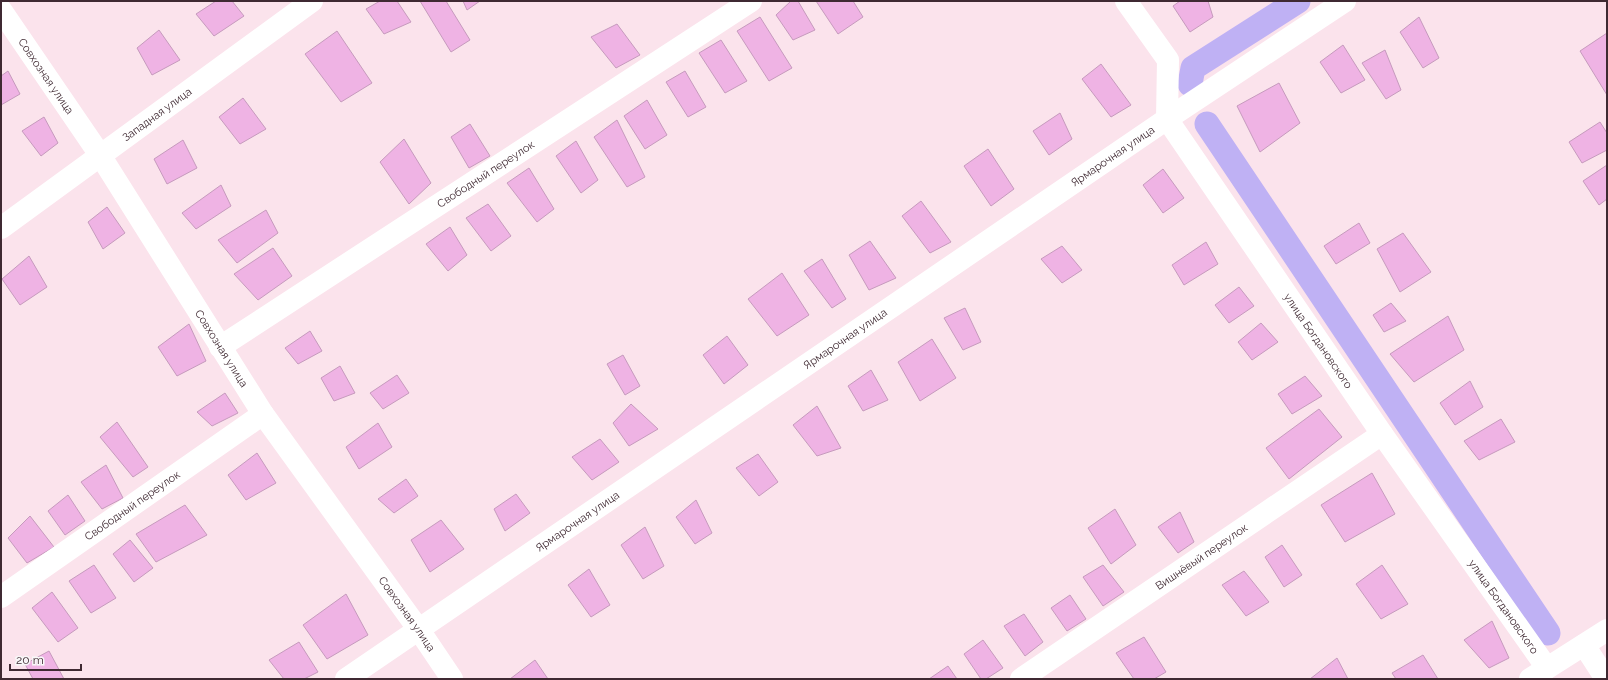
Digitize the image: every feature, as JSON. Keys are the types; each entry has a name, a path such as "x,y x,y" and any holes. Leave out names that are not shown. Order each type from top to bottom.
{"street":[{"name":"Западная улица","path":"1,228 312,1"},
{"name":"Свободный переулок","path":"220,347 751,1"},
{"path":"1126,1 1168,60 1167,119"},
{"name":"Ярмарочная улица","path":"346,679 1167,119 1345,1"},
{"name":"Совхозная улица","path":"1,10 100,155 263,414 419,630 452,679"},
{"name":"улица Богдановского","path":"1167,119 1382,434 1539,673"},
{"name":"Свободный переулок","path":"1,596 263,414"},
{"name":"Вишнёвый переулок","path":"1022,679 1382,434"},
{"path":"1539,673 1607,630"},
{"path":"1584,645 1606,679"}],"building":[{"path":"216,1 232,1 244,16 214,36 196,14"},
{"path":"380,1 397,1 411,22 384,34 366,9"},
{"path":"420,1 446,1 470,40 451,52"},
{"path":"463,1 480,1 467,10"},
{"path":"791,1 798,1 815,30 793,40 776,15"},
{"path":"816,1 853,1 863,17 838,34"},
{"path":"1180,1 1208,1 1213,17 1190,32 1173,6"},
{"path":"760,17 792,68 769,81 737,31"},
{"path":"1419,17 1439,58 1423,68 1400,32"},
{"path":"617,24 640,55 616,68 591,37"},
{"path":"159,30 180,60 152,75 137,48"},
{"path":"337,31 372,83 341,102 305,54"},
{"path":"1607,33 1607,95 1580,51"},
{"path":"721,40 747,81 725,93 699,53"},
{"path":"1343,45 1365,80 1341,93 1320,62"},
{"path":"1385,50 1401,90 1386,99 1362,63"},
{"path":"1101,64 1131,105 1111,117 1082,79"},
{"path":"8,71 20,94 1,105 1,76"},
{"path":"685,71 706,107 688,117 666,82"},
{"path":"1279,83 1300,123 1260,152 1237,106"},
{"path":"243,98 266,129 240,144 219,117"},
{"path":"647,100 667,135 645,149 624,116"},
{"path":"1060,113 1072,139 1049,155 1033,131"},
{"path":"44,117 58,143 41,156 22,131"},
{"path":"617,120 645,177 627,187 594,137"},
{"path":"1600,122 1607,133 1607,150 1582,163 1569,142"},
{"path":"470,124 490,156 469,168 451,137"},
{"path":"404,139 431,183 409,204 380,162"},
{"path":"183,140 197,168 167,184 154,159"},
{"path":"576,141 598,180 581,193 556,156"},
{"path":"988,149 1014,189 991,206 964,166"},
{"path":"1607,165 1607,199 1599,205 1583,181"},
{"path":"529,168 554,209 537,222 507,183"},
{"path":"1163,169 1184,198 1163,213 1143,185"},
{"path":"221,185 231,206 196,229 182,213"},
{"path":"921,201 951,242 930,253 902,216"},
{"path":"488,204 511,236 491,251 466,218"},
{"path":"107,207 125,233 103,249 88,222"},
{"path":"266,210 278,233 237,263 218,240"},
{"path":"1359,223 1370,243 1336,264 1324,246"},
{"path":"450,227 467,255 448,271 426,244"},
{"path":"1403,233 1431,272 1400,292 1377,249"},
{"path":"870,241 896,278 869,290 849,255"},
{"path":"1206,242 1218,264 1184,285 1172,265"},
{"path":"1062,246 1082,270 1062,283 1041,259"},
{"path":"273,248 292,276 258,300 234,274"},
{"path":"29,256 47,287 20,305 2,279"},
{"path":"822,259 846,299 832,308 804,271"},
{"path":"782,273 809,315 777,336 748,299"},
{"path":"1239,287 1254,306 1229,323 1215,305"},
{"path":"1391,303 1406,321 1384,332 1373,315"},
{"path":"965,308 981,342 963,350 944,318"},
{"path":"1448,316 1464,350 1414,382 1390,354"},
{"path":"1261,323 1278,342 1252,360 1238,342"},
{"path":"189,324 206,361 177,376 158,347"},
{"path":"310,331 322,351 298,364 285,348"},
{"path":"727,336 748,365 724,384 703,355"},
{"path":"932,339 956,378 920,401 898,362"},
{"path":"623,355 640,386 625,395 607,364"},
{"path":"340,366 355,393 334,401 321,378"},
{"path":"871,370 888,400 863,411 848,386"},
{"path":"397,375 409,393 383,409 370,393"},
{"path":"1305,376 1322,396 1292,414 1278,394"},
{"path":"1470,381 1483,407 1455,425 1440,403"},
{"path":"225,393 238,413 212,426 197,412"},
{"path":"631,404 658,429 629,446 613,423"},
{"path":"817,406 841,448 817,456 793,425"},
{"path":"1319,409 1342,437 1289,479 1266,448"},
{"path":"1501,419 1515,442 1479,460 1464,441"},
{"path":"117,422 148,467 133,477 100,437"},
{"path":"378,423 392,447 359,469 346,447"},
{"path":"600,439 619,462 592,480 572,457"},
{"path":"257,453 276,483 246,500 228,475"},
{"path":"758,454 778,482 759,496 736,468"},
{"path":"106,465 123,498 102,509 81,482"},
{"path":"1372,473 1395,514 1345,542 1321,505"},
{"path":"406,479 418,496 394,513 378,499"},
{"path":"516,494 530,513 505,531 494,509"},
{"path":"68,495 85,521 65,535 48,511"},
{"path":"696,500 712,533 695,544 676,517"},
{"path":"185,505 207,535 156,562 136,534"},
{"path":"1115,509 1136,545 1111,564 1088,528"},
{"path":"1180,512 1194,542 1178,553 1158,527"},
{"path":"30,516 54,547 27,563 8,538"},
{"path":"441,520 464,549 430,572 411,540"},
{"path":"645,527 664,566 643,579 621,545"},
{"path":"130,540 153,568 134,582 113,554"},
{"path":"1282,545 1302,575 1284,587 1265,557"},
{"path":"94,565 116,598 91,613 69,581"},
{"path":"1103,565 1124,592 1103,606 1083,577"},
{"path":"1382,565 1408,604 1381,619 1356,584"},
{"path":"589,569 610,605 591,617 568,585"},
{"path":"1244,571 1269,602 1246,616 1222,585"},
{"path":"52,592 78,628 58,642 32,608"},
{"path":"346,594 368,635 327,659 303,625"},
{"path":"1070,595 1086,619 1067,631 1051,608"},
{"path":"1024,614 1043,642 1025,656 1004,626"},
{"path":"1492,621 1509,658 1489,668 1464,640"},
{"path":"1144,637 1166,672 1154,679 1134,679 1116,653"},
{"path":"983,640 1003,668 986,679 981,679 964,654"},
{"path":"299,642 318,672 304,679 284,679 269,660"},
{"path":"49,651 64,679 33,679 25,664"},
{"path":"1423,655 1438,679 1396,679 1392,673"},
{"path":"1337,658 1348,679 1310,679"},
{"path":"535,660 548,679 510,679"},
{"path":"948,666 957,679 929,679"}],"waterway":[{"path":"1190,84 1193,68 1298,1"},
{"path":"1207,124 1548,633"}]}
